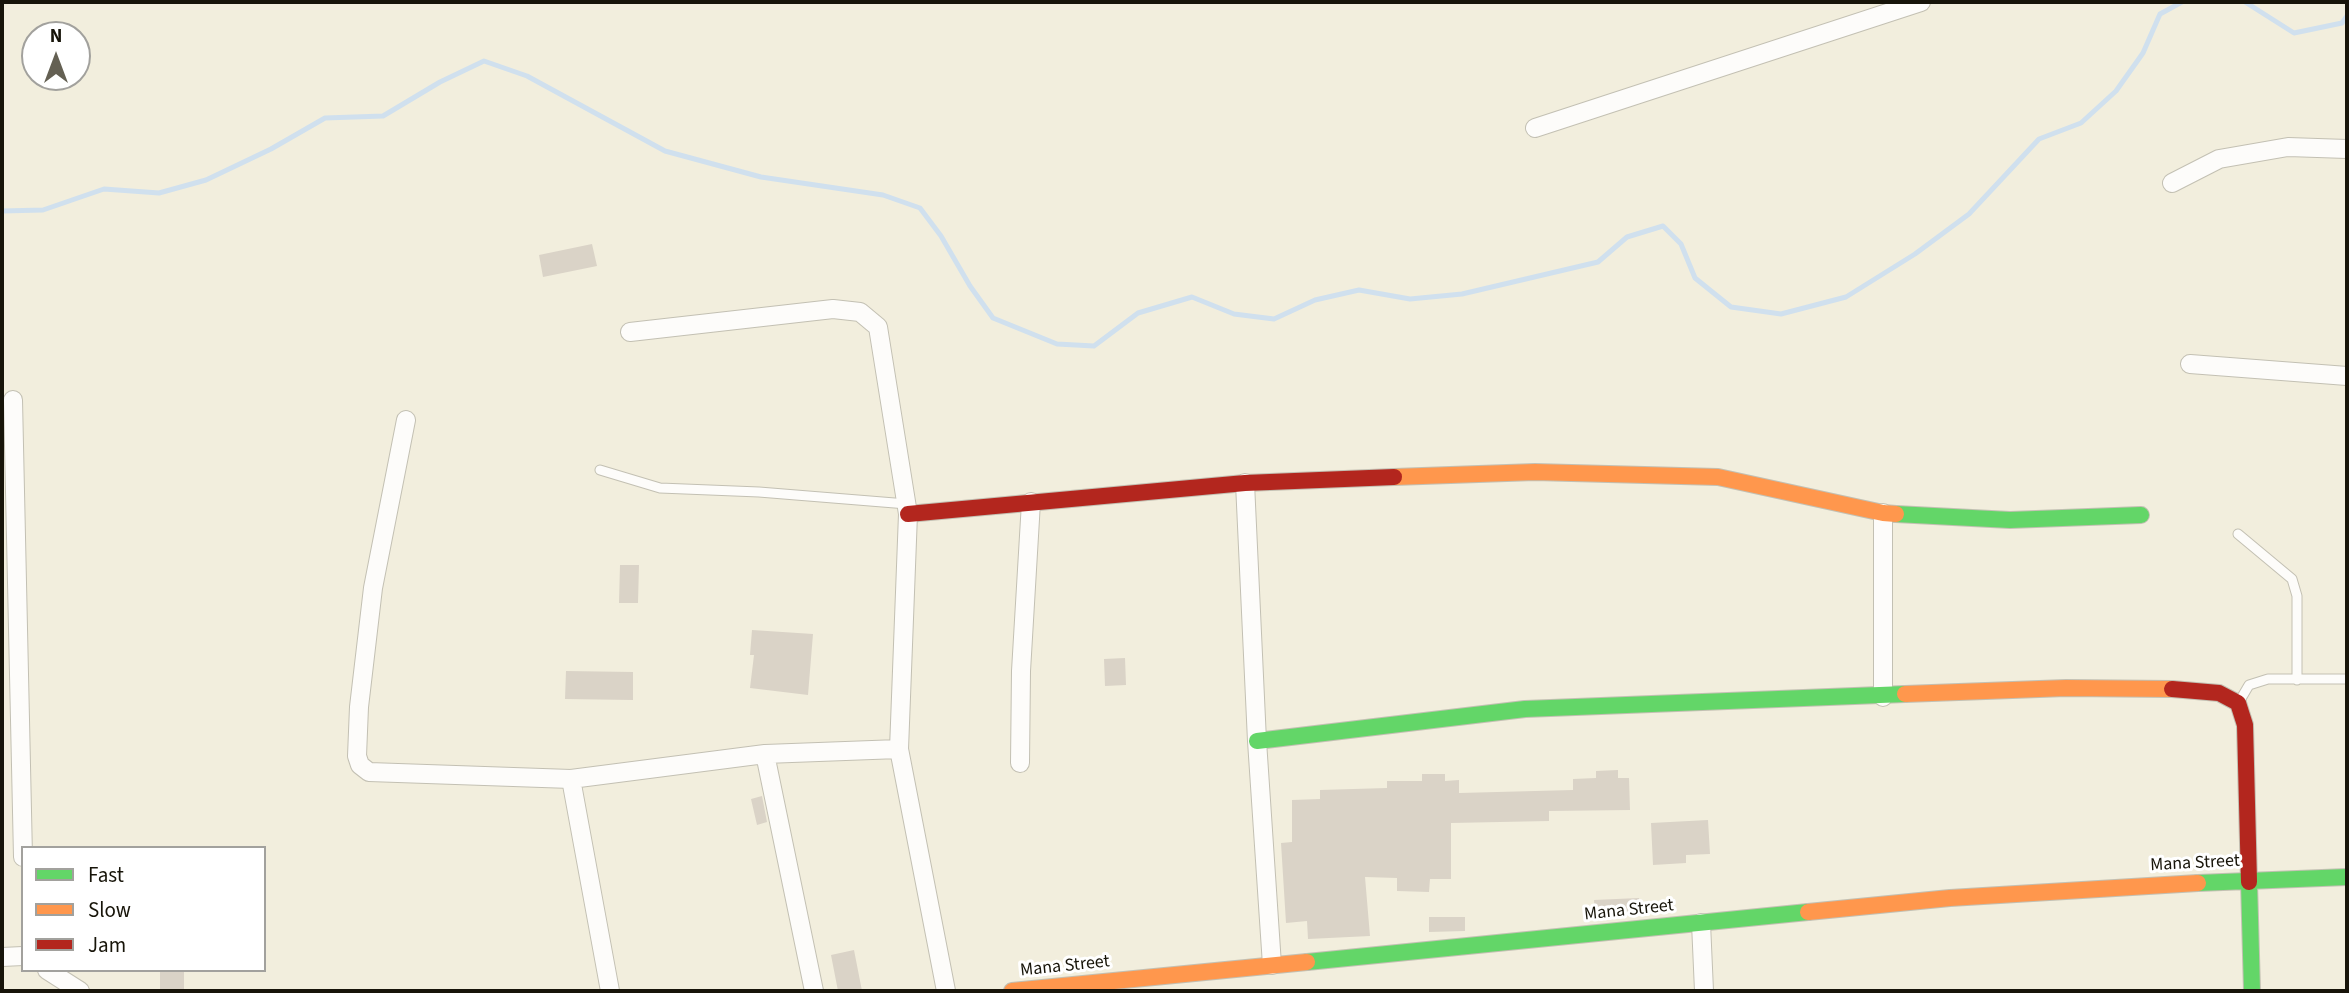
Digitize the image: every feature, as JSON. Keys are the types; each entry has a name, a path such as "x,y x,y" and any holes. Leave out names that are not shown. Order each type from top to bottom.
{"street":[{"path":"1535,128 1872,9 1921,2"},
{"path":"2172,183 2219,159 2288,147 2347,149"},
{"path":"630,332 833,309 860,312 878,327 907,509 899,749 946,991"},
{"path":"2190,364 2347,376"},
{"path":"13,400 11,697 22,846"},
{"path":"406,420 373,588 359,707 357,756 360,765 369,772 571,779 765,754 899,749"},
{"path":"907,509 1031,502 1245,483 1535,472 1718,478 1883,513 2010,520 2141,515"},
{"path":"1245,483 1272,965"},
{"path":"1020,763 1021,671 1031,502"},
{"path":"1883,513 1883,697"},
{"path":"1258,741 1525,709 2066,688 2219,692 2238,704 2245,725 2252,991"},
{"path":"765,754 814,991"},
{"path":"571,779 610,991"},
{"name":"Mana Street","path":"1012,991 1950,898 2250,880 2347,877"},
{"path":"1701,923 1704,991"},
{"path":"2,957 21,956"},
{"path":"50,972 80,991"}],"lane":[{"path":"600,470 660,488 759,492 907,509"},
{"path":"2238,534 2292,579 2297,596 2297,680"},
{"path":"2238,704 2249,685 2268,679 2347,680"}],"building":[{"path":"592,244 597,266 543,277 539,255"},
{"path":"620,565 639,565 638,603 619,603"},
{"path":"752,630 813,634 808,695 750,688 754,655 750,655"},
{"path":"1125,658 1126,685 1105,686 1104,659"},
{"path":"566,671 633,672 633,700 565,699"},
{"path":"1618,770 1618,778 1629,778 1630,810 1549,811 1549,821 1451,823 1451,879 1430,879 1429,892 1397,891 1397,878 1365,877 1370,936 1308,939 1307,921 1286,923 1281,843 1292,842 1292,800 1320,799 1320,790 1387,788 1387,781 1422,781 1422,774 1445,774 1445,781 1459,780 1459,793 1573,790 1573,779 1596,778 1596,771"},
{"path":"762,796 767,822 757,825 751,799"},
{"path":"1708,820 1710,854 1686,855 1686,863 1653,865 1651,823"},
{"path":"1639,898 1640,914 1595,918 1594,900"},
{"path":"1429,917 1465,917 1465,931 1429,932"},
{"path":"854,950 862,991 838,991 831,955"},
{"path":"160,972 184,972 184,991 160,991"}],"waterway":[{"path":"2,211 43,210 104,189 159,193 206,180 271,149 325,118 383,116 440,82 484,61 527,76 665,151 761,177 883,195 920,208 993,318 1057,344 1094,346 1138,313 1192,297 1234,314 1274,319 1315,300 1359,290 1410,299 1462,294 1598,262 1627,237 1663,226 1681,244 1695,278 1731,307 1781,314 1846,297 1915,254 1969,214 2039,139 2081,123 2116,91 2143,53 2160,14 2182,2"},
{"path":"2245,2 2294,33 2342,23 2347,16"}],"traffic: fast":[{"path":"1896,514 2010,520 2141,515"},
{"path":"1257,741 1525,709 1905,694"},
{"path":"2198,883 2347,877"},
{"path":"2249,882 2252,991"},
{"path":"1307,962 1808,912"}],"traffic: slow":[{"path":"1394,477 1535,472 1718,477 1896,514"},
{"path":"1905,694 2066,688 2172,689"},
{"path":"1808,912 1950,898 2198,883"},
{"path":"1012,991 1307,962"}],"traffic: jam":[{"path":"908,514 1245,483 1394,477"},
{"path":"2172,689 2219,693 2238,703 2245,725 2249,882"}]}
